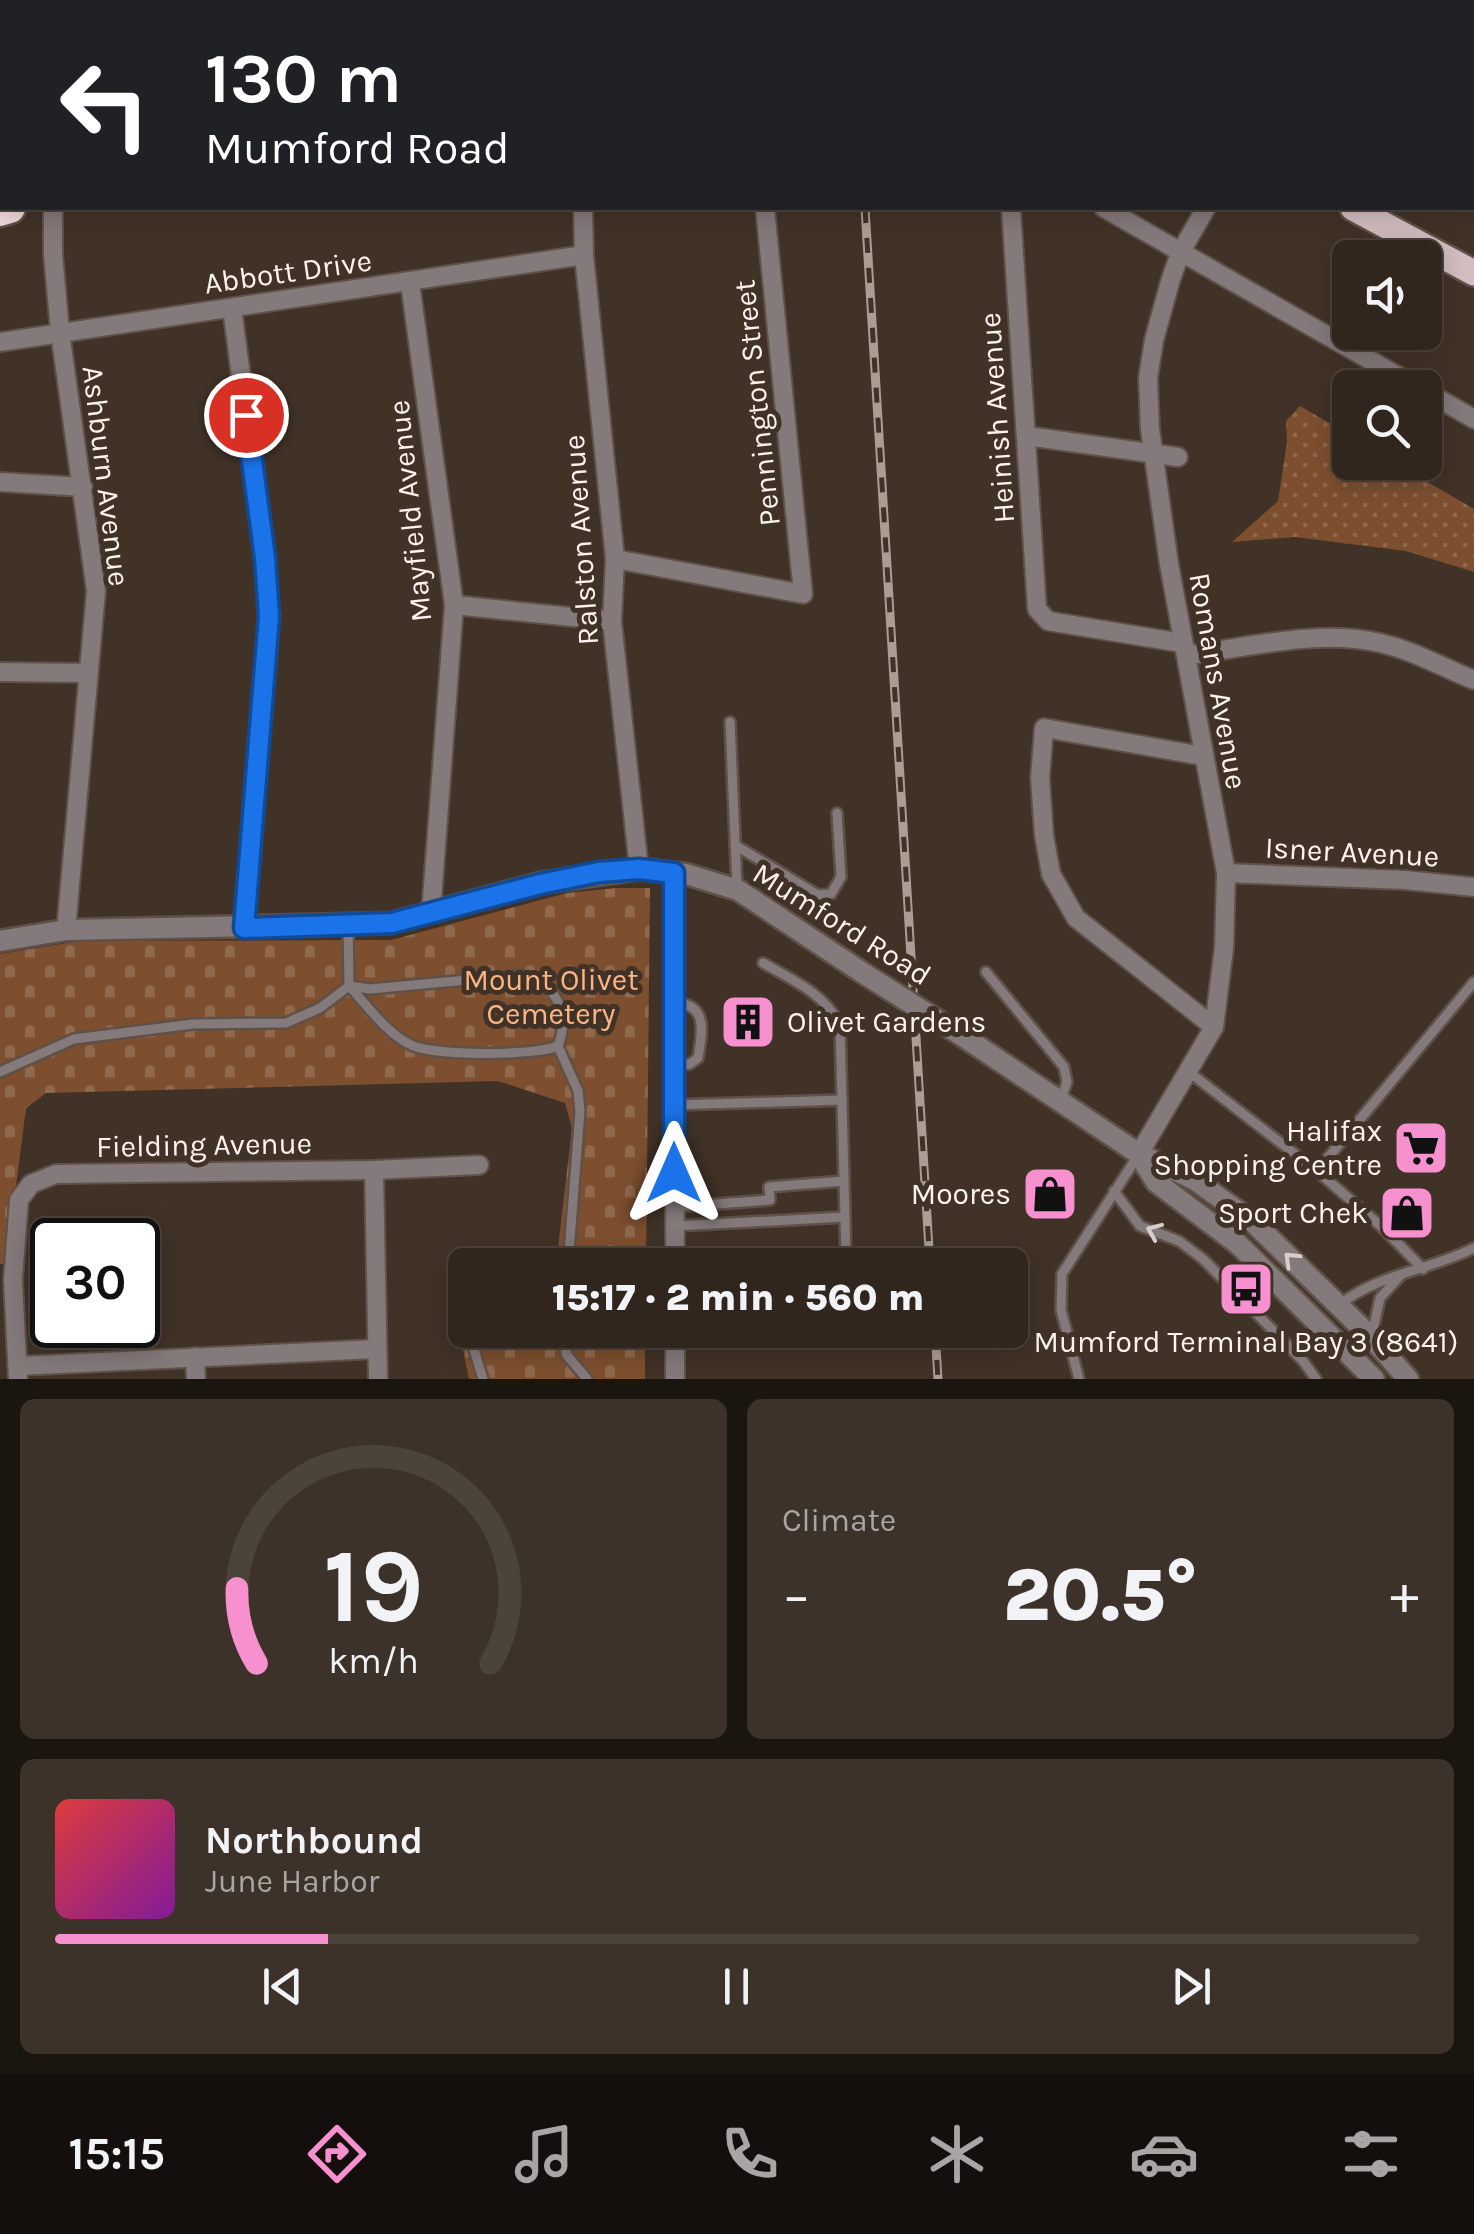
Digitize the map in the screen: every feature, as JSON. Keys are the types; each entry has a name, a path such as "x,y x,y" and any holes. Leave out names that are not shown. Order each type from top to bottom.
{"main road":[{"path":"1357,210 1474,273"}],"street":[{"name":"Ashburn Avenue","path":"53,210 60,332 96,592 66,930"},
{"name":"Ralston Avenue","path":"583,210 584,255 615,559 612,621 639,869"},
{"name":"Pennington Street","path":"615,559 803,594 765,210"},
{"name":"Heinish Avenue","path":"1011,210 1037,609 1048,621 1185,649"},
{"path":"1107,210 1386,370"},
{"name":"Romans Avenue","path":"1139,1154 1214,1027 1224,948 1226,874 1169,564 1150,428 1150,358 1180,252 1205,210"},
{"name":"Abbott Drive","path":"0,342 584,255"},
{"name":"Mayfield Avenue","path":"410,283 454,605 430,913"},
{"path":"232,308 269,616 244,928"},
{"path":"1442,401 1474,419"},
{"path":"1027,436 1178,458"},
{"path":"0,482 82,487"},
{"path":"454,605 612,621"},
{"path":"1185,649 1353,638 1384,644 1474,680"},
{"path":"0,672 88,673"},
{"path":"1202,756 1044,728 1040,778 1051,874 1076,918 1214,1027"},
{"name":"Mumford Road","path":"0,940 66,930 392,923 540,884 639,869 674,873 738,890 1139,1154 1195,1180 1253,1222 1372,1338 1408,1379"},
{"path":"674,873 675,1248"},
{"name":"Isner Avenue","path":"1226,874 1406,880 1474,887"},
{"name":"Mumford Road","path":"1139,1154 1156,1182 1238,1244 1374,1379"},
{"name":"Fielding Avenue","path":"6,1279 18,1200 31,1184 56,1174 480,1166"},
{"path":"374,1170 378,1379"},
{"path":"6,1279 18,1373 195,1356 377,1349"},
{"path":"675,1348 675,1379"},
{"path":"195,1356 196,1379"}],"lane":[{"path":"730,722 738,890"},
{"path":"735,844 818,895 832,894 841,878 837,813"},
{"path":"348,926 349,986 400,1039 424,1050 538,1052 558,1046"},
{"path":"763,963 807,989 835,1014 840,1026 846,1248"},
{"path":"986,972 1064,1067 1067,1082 1060,1102"},
{"path":"0,1072 74,1039 193,1024 286,1023 320,1008 349,986 370,989 520,975 532,978 562,1004 564,1029 558,1046 572,1074 580,1111 569,1248"},
{"path":"1316,1171 1474,982"},
{"path":"674,1003 688,1003 695,1008 701,1039 698,1058 690,1064 674,1066"},
{"path":"1189,1072 1316,1171 1424,1269"},
{"path":"674,1104 842,1100"},
{"path":"1079,1379 1061,1310 1062,1274 1139,1154"},
{"path":"674,1207 770,1200 769,1187 844,1180"},
{"path":"1114,1191 1140,1226 1179,1242 1203,1259 1316,1379"},
{"path":"675,1226 846,1217"},
{"path":"1339,1306 1374,1283 1424,1269 1474,1248"},
{"path":"1372,1338 1380,1298 1402,1275"},
{"path":"474,1348 483,1379"},
{"path":"566,1348 566,1354 586,1379"}],"green space":[{"path":"1300,406 1332,425 1332,480 1424,480 1474,509 1474,572 1406,551 1295,537 1232,542 1278,501 1287,442 1286,421"},
{"name":"Mount Olivet Cemetery","path":"650,888 646,1248 558,1248 572,1128 565,1103 498,1081 46,1093 26,1108 6,1264 0,1264 0,954 79,941 391,940 567,893"},
{"path":"463,1348 645,1348 645,1379 469,1379"}],"railway":[{"path":"865,210 929,1248"},
{"path":"936,1348 938,1379"}],"place":[{"name":"Olivet Gardens","path":"748,1022"},
{"name":"Halifax Shopping Centre","path":"1421,1148"},
{"name":"Moores","path":"1050,1194"},
{"name":"Sport Chek","path":"1407,1213"},
{"name":"Mumford Terminal Bay 3 (8641)","path":"1246,1289"}],"route":[{"path":"246,415 269,616 244,928 392,923 599,872 639,869 674,873 674,1173"}]}
